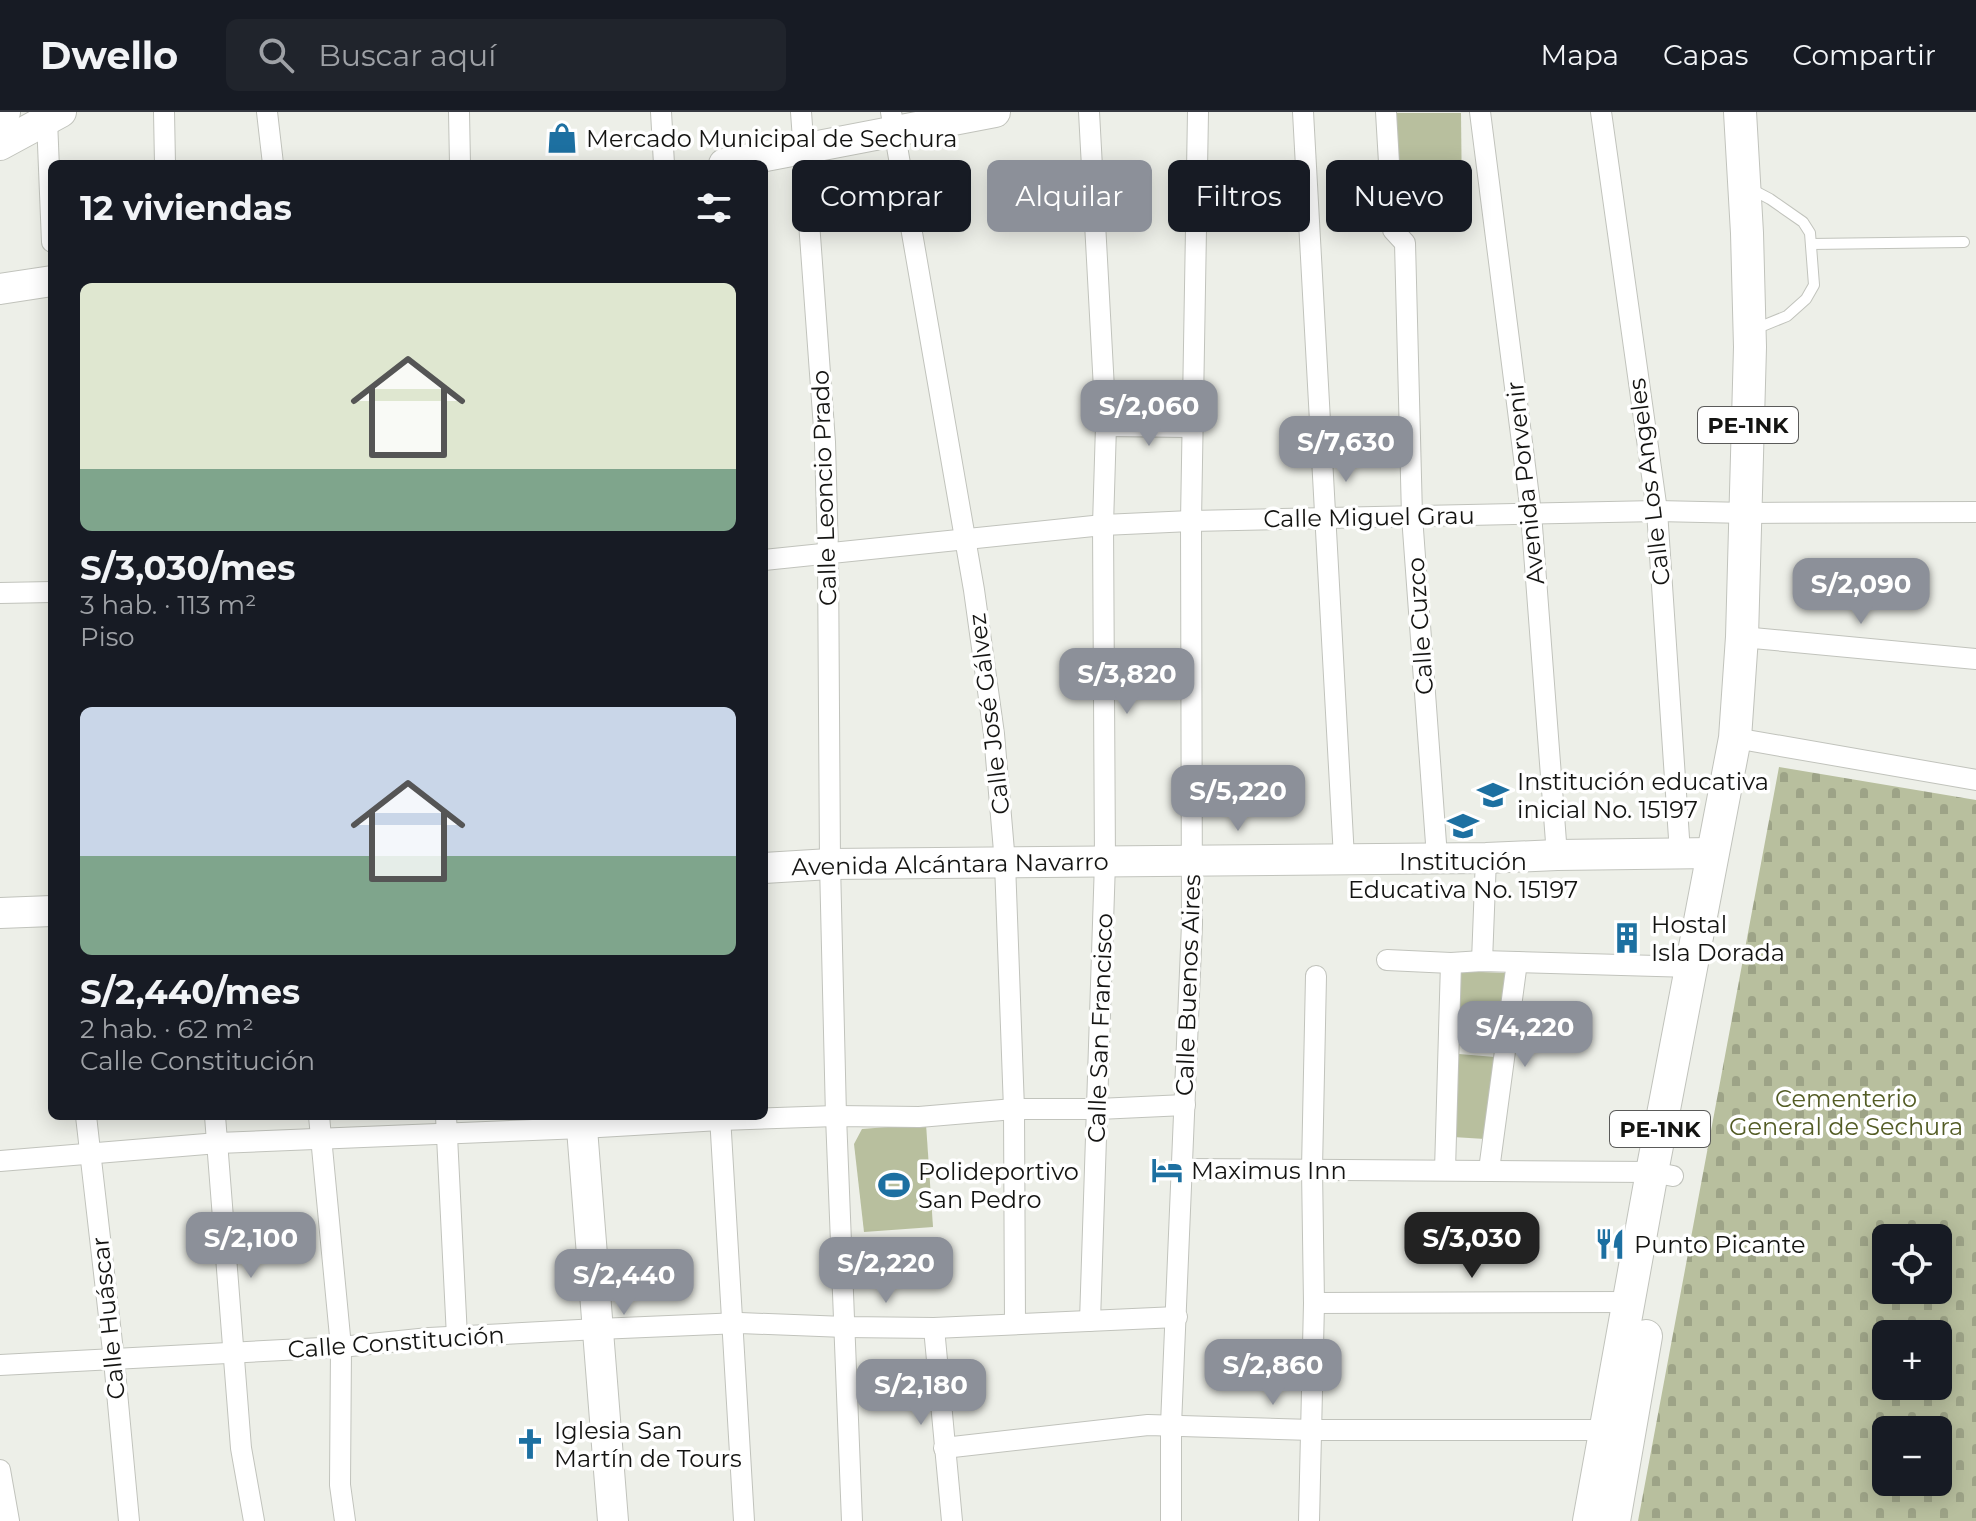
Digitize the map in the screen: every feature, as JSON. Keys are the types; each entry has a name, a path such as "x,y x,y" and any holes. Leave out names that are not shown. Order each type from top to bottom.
{"main road":[{"name":"PE-1NK","path":"1614,1521 1692,967 1735,738 1747,513 1749,331 1740,112"},
{"name":"PE-1NK","path":"1589,1521 1630,1302 1663,1174 1744,765 1735,738"}],"street":[{"path":"0,115 5,112"},
{"path":"164,112 165,160"},
{"path":"267,112 273,160"},
{"path":"459,112 460,160"},
{"path":"661,112 664,160"},
{"name":"Calle Leoncio Prado","path":"801,112 824,428 836,1116"},
{"path":"747,160 803,150 893,122 995,112"},
{"name":"Calle San Francisco","path":"1089,112 1106,426 1103,525 1105,862 1090,1321"},
{"name":"Calle Buenos Aires","path":"1171,1521 1171,1425 1192,924 1191,521 1198,112"},
{"path":"1303,112 1344,858"},
{"name":"Calle Cuzco","path":"1386,112 1393,230 1405,243 1412,516 1437,857"},
{"name":"Avenida Porvenir","path":"1480,112 1531,513 1557,855"},
{"name":"Calle Los Angeles","path":"1601,112 1657,511 1680,853"},
{"path":"0,145 54,116 53,160"},
{"name":"Calle José Gálvez","path":"893,122 974,590 994,734 1005,863 1014,1109 1015,1324"},
{"path":"0,289 48,282"},
{"path":"1106,426 1193,427"},
{"name":"Calle Miguel Grau","path":"768,560 1103,525 1191,521 1657,511 1976,512"},
{"path":"0,593 48,592"},
{"path":"1742,637 1976,659"},
{"path":"1735,738 1976,780"},
{"name":"Avenida Alcántara Navarro","path":"768,868 830,864 1713,853"},
{"path":"1482,961 1486,858"},
{"path":"0,913 48,911"},
{"path":"1387,960 1692,967"},
{"path":"1489,1170 1517,962"},
{"path":"1445,1170 1451,963"},
{"path":"1309,1521 1316,976"},
{"path":"768,1117 919,1117 1014,1109 1185,1105"},
{"path":"836,1116 852,1521"},
{"name":"Calle Huáscar","path":"86,1120 129,1521"},
{"path":"215,1120 241,1448 254,1521"},
{"path":"319,1120 341,1347 340,1485 345,1521"},
{"path":"0,1161 218,1143 321,1139 446,1125 651,1120"},
{"path":"720,1120 744,1521"},
{"path":"582,1122 613,1521"},
{"path":"446,1125 457,1337"},
{"path":"1183,1169 1663,1174"},
{"path":"1314,1303 1630,1302"},
{"name":"Calle Constitución","path":"0,1365 732,1323 934,1328 1177,1317"},
{"path":"934,1328 952,1521"},
{"path":"944,1448 1171,1425 1312,1430 1606,1430"},
{"path":"0,1470 9,1521"}],"lane":[{"path":"1744,185 1803,222 1810,233 1814,285 1806,299 1787,316 1749,331"},
{"path":"1811,244 1964,242"}],"green space":[{"path":"1393,113 1461,113 1462,160 1396,160"},
{"name":"Cementerio General de Sechura","path":"1779,767 1976,800 1976,1521 1638,1521"},
{"path":"1458,971 1506,973 1497,1049 1457,1045"},
{"path":"1459,1054 1495,1057 1485,1139 1453,1137"},
{"name":"Polideportivo San Pedro","path":"926,1124 933,1227 864,1232 854,1144 862,1129"}],"place":[{"name":"Mercado Municipal de Sechura","path":"562,138"},
{"name":"Institución educativa inicial No. 15197","path":"1493,795"},
{"name":"Institución Educativa No. 15197","path":"1463,826"},
{"name":"Hostal Isla Dorada","path":"1627,938"},
{"name":"Maximus Inn","path":"1167,1170"},
{"name":"Polideportivo San Pedro","path":"894,1185"},
{"name":"Punto Picante","path":"1610,1244"},
{"name":"Iglesia San Martín de Tours","path":"530,1444"}]}
